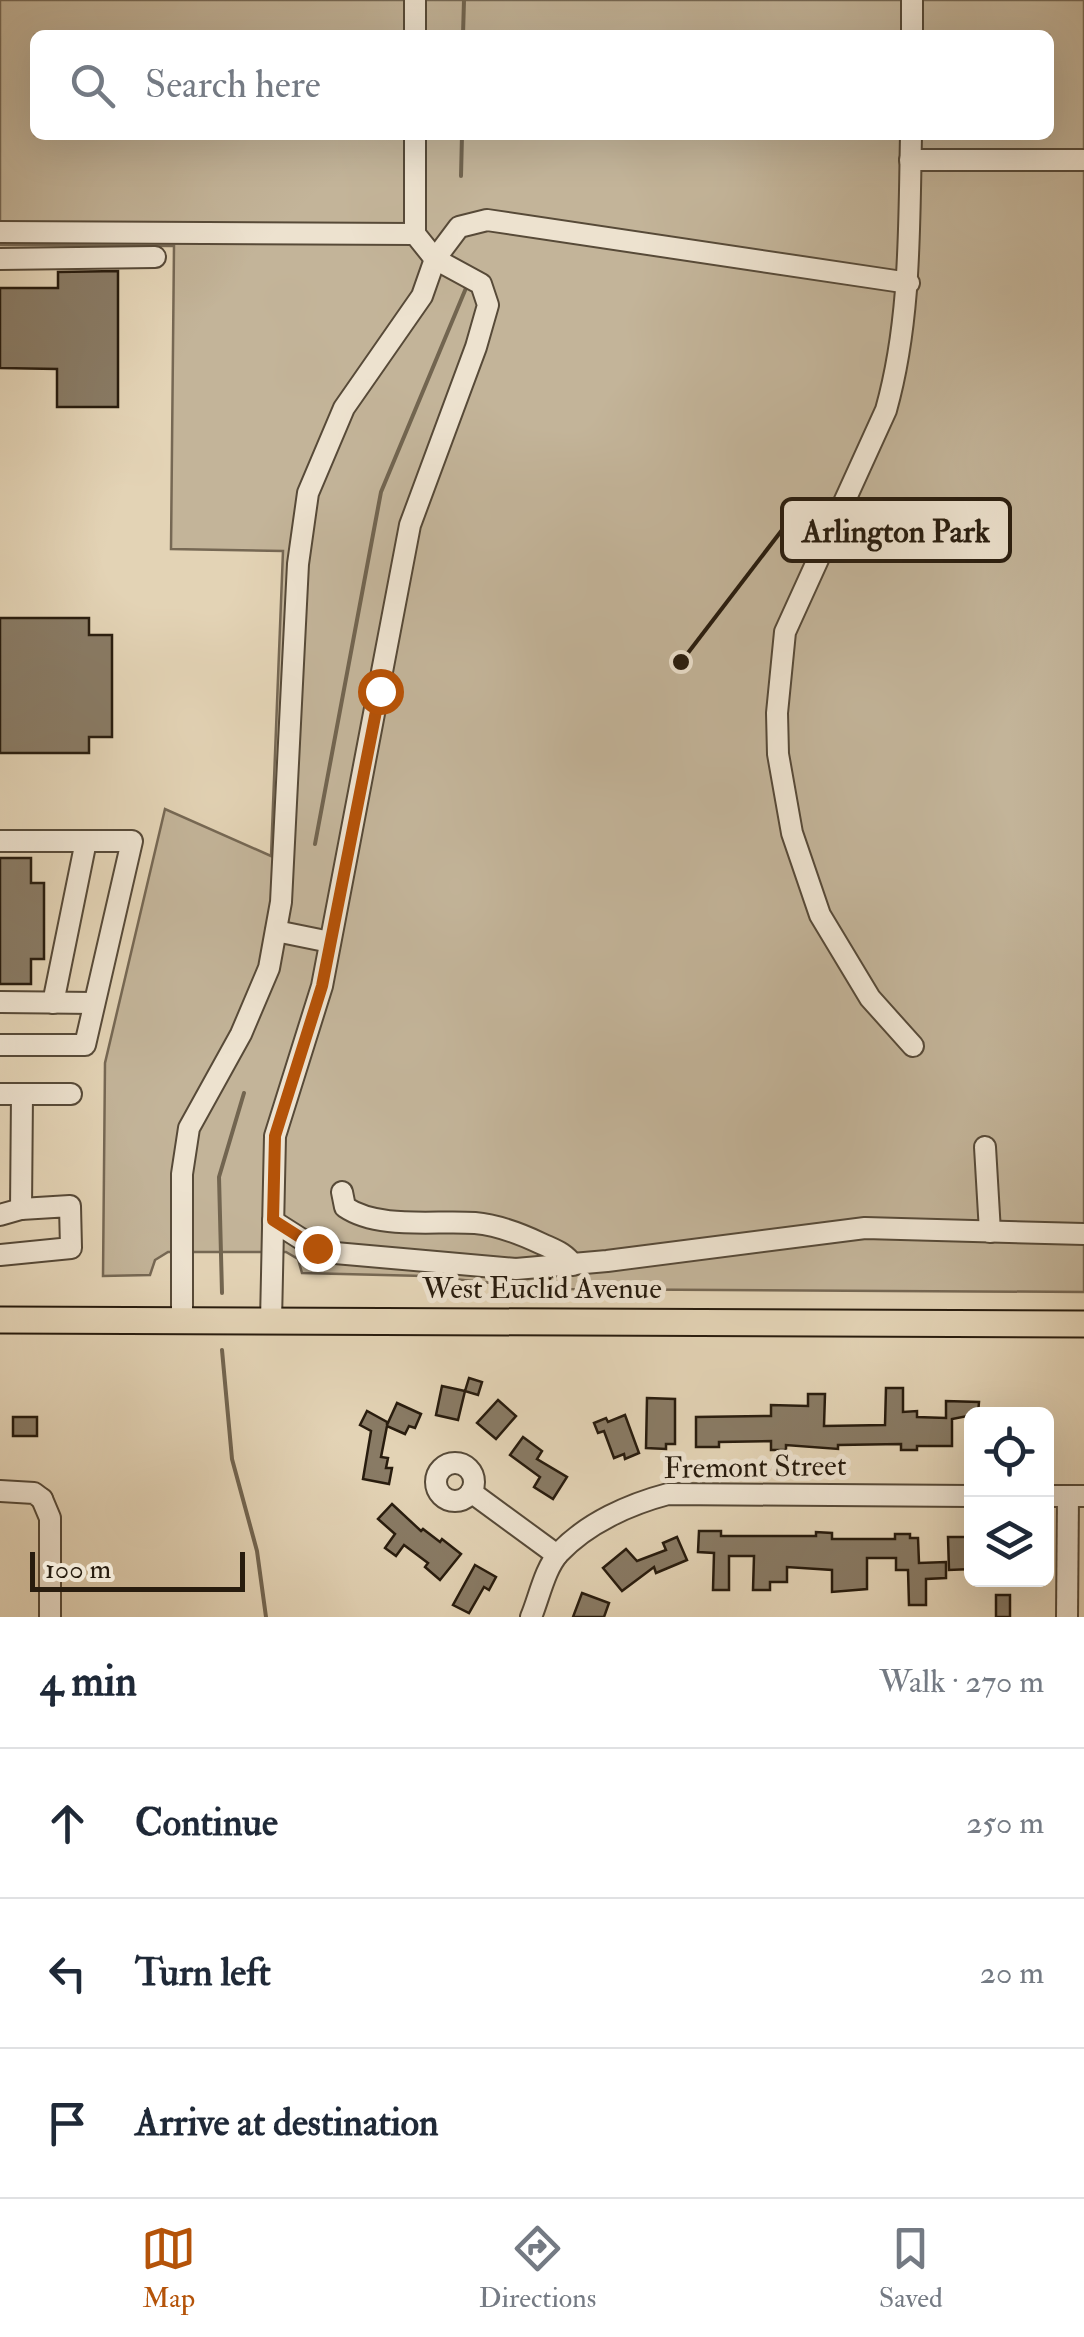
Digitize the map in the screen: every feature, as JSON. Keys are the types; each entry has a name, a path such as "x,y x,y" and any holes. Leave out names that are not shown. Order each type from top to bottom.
{"main road":[{"name":"West Euclid Avenue","path":"3,1315 182,1322 1084,1324"}],"street":[{"path":"415,0 415,30"},
{"path":"912,0 912,30"},
{"path":"271,1321 275,1136 322,986 410,525 476,348 488,305 481,284 435,259 416,234 415,140"},
{"path":"910,140 909,283 896,376 886,410 785,632 777,712 783,793 820,915 870,998 913,1046"},
{"path":"910,160 1084,160"},
{"path":"182,1322 182,1174 189,1128 241,1034 269,968 276,931 286,854 298,564 308,494 344,408 422,296 435,259 459,227 487,220 909,283"},
{"path":"0,232 416,234"},
{"path":"0,258 155,258"},
{"path":"0,841 132,841 85,1045 0,1045"},
{"path":"53,1002 86,841"},
{"path":"276,931 330,942"},
{"path":"0,1002 94,1003"},
{"path":"0,1094 71,1094"},
{"path":"21,1209 22,1094"},
{"path":"985,1146 990,1232"},
{"path":"342,1192 345,1207 356,1214 480,1224 513,1232 566,1254 573,1265"},
{"path":"0,1215 21,1209 70,1206 72,1248 0,1255"},
{"path":"273,1220 317,1248 335,1254 516,1268 573,1265 865,1228 1084,1234"},
{"path":"0,1491 49,1492 50,1617"},
{"path":"471,1492 557,1555 531,1617"},
{"name":"Fremont Street","path":"557,1555 621,1510 668,1494 964,1496"},
{"path":"1066,1496 1067,1617"}],"shaded area":[{"path":"0,0 1084,0 1084,1292 550,1289 424,1276 302,1273 298,1259 286,1252 168,1252 155,1260 150,1275 103,1276 105,1063 165,809 271,856 283,551 171,549 174,246 0,245"}],"building":[{"path":"118,271 118,407 57,407 57,369 0,368 0,288 58,288 58,272"},
{"path":"0,618 89,618 89,635 112,635 112,737 89,737 89,753 0,753"},
{"path":"0,858 31,858 31,883 44,883 44,959 31,959 31,984 0,984"},
{"path":"469,1378 482,1382 478,1395 465,1391"},
{"path":"442,1386 465,1391 458,1420 436,1415"},
{"path":"886,1388 903,1388 903,1412 917,1411 917,1417 946,1418 946,1401 979,1402 979,1407 964,1407 964,1417 952,1419 952,1446 901,1450 901,1444 838,1445 838,1449 786,1445 786,1450 771,1450 771,1441 719,1442 719,1447 696,1447 696,1417 771,1416 771,1405 808,1406 808,1394 825,1394 824,1426 885,1425"},
{"path":"647,1398 675,1399 675,1444 666,1444 666,1449 646,1448"},
{"path":"498,1400 516,1416 496,1439 477,1423"},
{"path":"397,1403 421,1414 415,1428 409,1426 405,1434 387,1426 381,1457 388,1458 386,1468 392,1468 389,1484 363,1479 371,1431 360,1425 367,1411 387,1425"},
{"path":"625,1415 639,1453 625,1459 624,1454 614,1458 604,1431 598,1433 594,1423"},
{"path":"13,1417 37,1417 37,1436 13,1436"},
{"path":"523,1437 542,1451 537,1459 567,1477 553,1499 534,1487 540,1477 510,1455"},
{"path":"392,1504 421,1531 440,1542 442,1539 461,1554 440,1580 425,1567 428,1563 404,1545 396,1556 385,1548 395,1534 378,1519"},
{"path":"699,1531 721,1531 721,1536 816,1536 816,1532 832,1533 832,1539 895,1539 895,1534 910,1534 910,1538 918,1538 919,1563 946,1562 946,1578 926,1579 926,1605 909,1605 908,1570 896,1570 896,1558 867,1558 867,1589 832,1592 832,1570 787,1567 787,1582 770,1582 770,1590 753,1590 754,1556 729,1556 729,1590 713,1590 714,1553 698,1552"},
{"path":"677,1537 687,1560 656,1573 654,1567 622,1591 603,1568 626,1549 637,1561 666,1550 663,1543"},
{"path":"948,1537 964,1537 964,1569 949,1570"},
{"path":"475,1565 496,1577 489,1590 484,1587 469,1613 453,1605"},
{"path":"582,1593 609,1603 604,1617 573,1617"},
{"path":"996,1595 1010,1595 1010,1617 996,1617"}],"waterway":[{"path":"463,30 464,0"},
{"path":"461,176 462,140"},
{"path":"315,844 381,492 466,288"},
{"path":"222,1293 219,1177 244,1093"},
{"path":"222,1350 232,1459 257,1551 266,1617"}],"place":[{"name":"Arlington Park","path":"681,662"}],"route":[{"path":"317,1248 273,1220 275,1136 322,986 380,691"}]}
